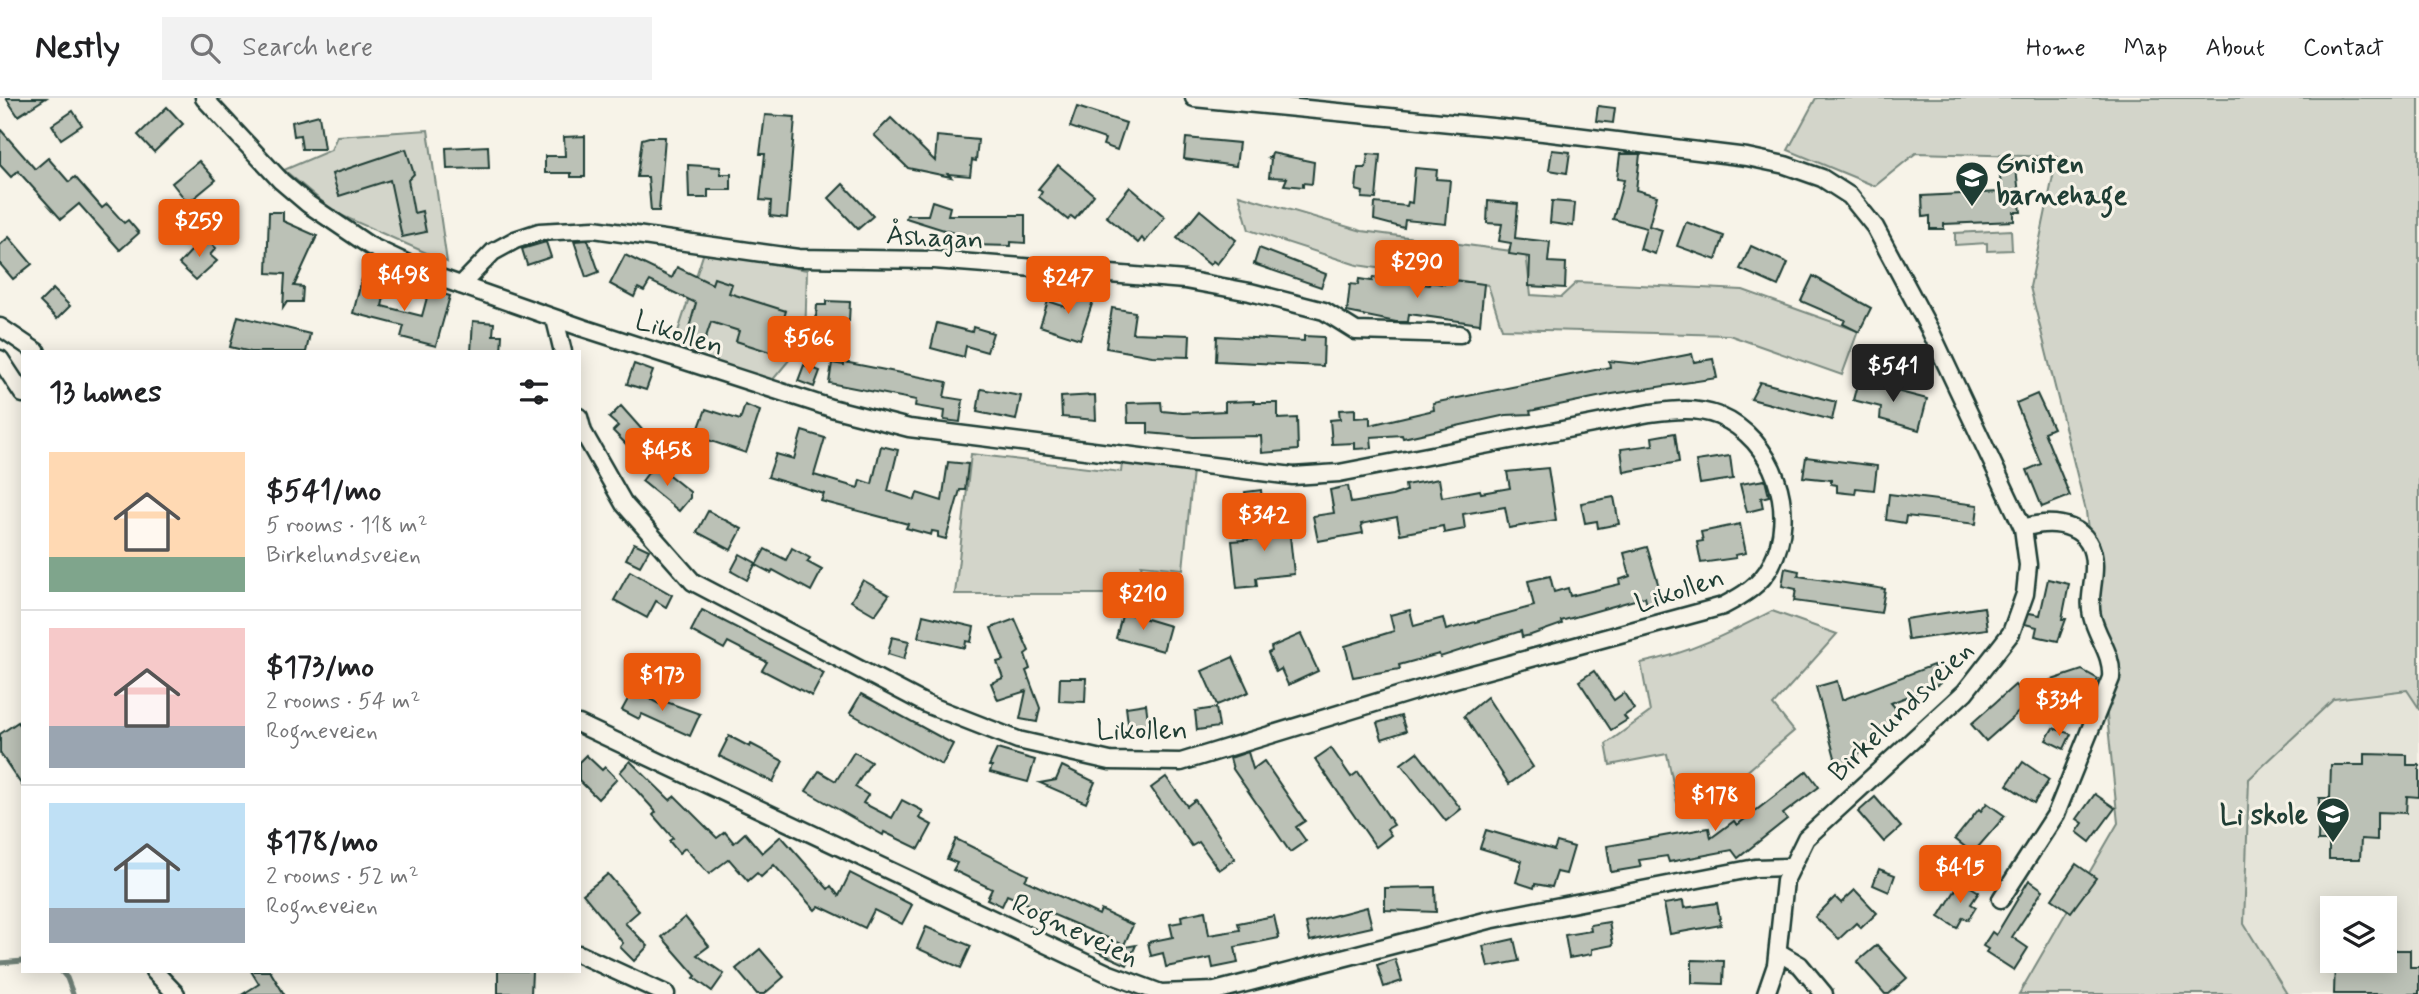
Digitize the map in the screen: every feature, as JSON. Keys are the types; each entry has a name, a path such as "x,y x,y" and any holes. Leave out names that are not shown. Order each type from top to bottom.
{"street":[{"name":"Likollen","path":"204,98 281,181 308,204 370,246 461,285 555,319 818,404 909,428 1293,475 1339,472 1387,464 1650,413 1702,411 1734,424 1765,455 1779,492 1782,518 1771,565 1752,590 1723,606 1447,681 1181,762 1110,761 1018,740 926,704 693,582 624,504 581,424"},
{"name":"Birkelundsveien","path":"1194,98 1543,132 1747,157 1785,165 1822,178 1850,196 1875,227 1930,330 2023,528 2028,565 2025,594 2011,633 1999,652 1965,692 1805,838 1789,867 1782,895 1778,952 1766,994"},
{"name":"Åshagan","path":"461,285 493,252 515,240 539,232 594,229 798,258 934,260 1185,280 1250,292 1324,311 1356,331 1460,334"},
{"path":"555,319 563,350"},
{"path":"0,327 34,350"},
{"path":"0,359 21,391"},
{"path":"2001,899 2056,814 2067,792 2111,678 2112,667 2090,608 2095,572 2090,545 2081,532 2065,524 2052,523 2023,528"},
{"name":"Rogneveien","path":"581,724 1107,974 1161,993 1197,993 1227,989 1489,920 1755,868 1789,867"},
{"path":"1778,952 1800,965 1824,994"},
{"path":"581,955 666,994"},
{"path":"156,973 176,994"}],"shaded area":[{"path":"1816,98 2419,98 2419,708 2407,690 2334,699 2249,779 2244,924 2287,994 2019,994 2118,823 2086,511 2030,287 2057,157 1916,153 1875,186 1788,150"},
{"path":"428,130 447,262 336,213 284,170 331,150 337,136"},
{"path":"1239,195 1362,231 1526,253 1531,295 1561,297 1577,282 1743,290 1858,331 1842,375 1729,335 1502,329 1488,285 1357,265 1249,230"},
{"path":"2011,230 2012,250 1987,251 1987,243 1955,245 1955,233"},
{"path":"704,252 807,270 805,341 766,388 671,353"},
{"path":"971,454 1121,472 1122,463 1193,471 1183,569 1141,565 1147,594 955,594"},
{"path":"1772,611 1837,634 1773,705 1794,731 1722,793 1677,802 1667,754 1610,765 1606,744 1650,712 1641,663 1692,648"},
{"name":"Li skole","path":"2407,689 2419,708 2419,994 2287,994 2244,924 2249,779 2334,699"}],"building":[{"path":"6,98 46,98 18,116"},
{"path":"1598,106 1615,108 1613,123 1596,121"},
{"path":"167,107 183,124 154,152 138,135"},
{"path":"1077,107 1126,123 1117,150 1103,145 1105,139 1070,127"},
{"path":"73,111 82,125 61,139 52,125"},
{"path":"319,115 324,149 302,149 300,135 294,136 292,122"},
{"path":"765,115 795,117 787,218 770,216 771,201 760,200 765,154 760,154"},
{"path":"891,118 935,161 937,136 978,140 976,161 972,160 970,176 948,174 951,177 908,168 874,135"},
{"path":"0,129 35,169 48,158 69,182 75,177 102,208 107,204 124,223 128,220 139,233 120,250 79,204 61,219 18,171 11,177 0,165"},
{"path":"585,136 585,177 571,177 571,173 545,173 545,156 565,156 564,137"},
{"path":"665,137 659,211 651,211 648,177 637,177 642,139"},
{"path":"1186,138 1239,143 1236,166 1184,159"},
{"path":"488,146 489,168 447,169 446,148"},
{"path":"406,149 414,174 408,180 414,213 422,211 426,232 402,237 390,180 339,196 332,174"},
{"path":"1552,150 1570,152 1567,173 1549,170"},
{"path":"1272,153 1314,162 1312,184 1303,183 1303,187 1284,185 1287,178 1269,177 1271,159 1267,157 1271,157"},
{"path":"1368,154 1380,155 1376,199 1362,198 1363,192 1356,190 1358,168 1366,168"},
{"path":"1620,154 1640,154 1636,190 1657,196 1649,226 1662,230 1655,254 1640,249 1646,228 1613,219 1624,180 1617,179"},
{"path":"2015,159 2021,212 2014,212 2014,221 1944,224 1944,229 1930,229 1930,216 1923,217 1922,196 2001,192 1999,160"},
{"path":"199,161 216,180 188,203 172,183"},
{"path":"688,165 720,167 721,174 731,174 731,190 708,190 708,198 689,198"},
{"path":"1058,165 1094,195 1075,219 1071,216 1068,220 1039,197 1042,192 1038,189"},
{"path":"1415,168 1437,170 1436,179 1450,180 1446,224 1405,220 1404,228 1374,220 1375,203 1407,206 1408,202 1412,203"},
{"path":"843,184 873,216 858,229 829,198"},
{"path":"1130,187 1165,217 1145,242 1142,238 1138,243 1106,216"},
{"path":"932,201 950,207 948,215 1025,215 1025,243 1011,242 1011,246 970,245 970,242 960,242 960,235 906,218 907,215 928,215"},
{"path":"1488,201 1518,204 1515,238 1550,242 1548,262 1566,263 1565,288 1529,286 1530,257 1509,254 1511,243 1499,241 1502,224 1487,223"},
{"path":"1552,201 1575,203 1573,226 1550,223"},
{"path":"1200,210 1236,240 1217,264 1213,261 1210,265 1177,238"},
{"path":"269,212 283,212 283,221 317,236 294,286 303,287 302,302 287,302 283,308 285,274 267,273"},
{"path":"1686,222 1724,236 1716,260 1677,246"},
{"path":"9,237 32,264 13,279 0,264 0,245"},
{"path":"204,237 216,248 210,255 217,261 196,280 179,264"},
{"path":"588,240 599,272 586,277 574,241"},
{"path":"546,242 551,257 527,265 522,249"},
{"path":"1751,246 1788,263 1778,286 1740,269"},
{"path":"1259,248 1326,274 1321,287 1254,264"},
{"path":"625,255 672,278 677,267 712,284 714,278 732,284 729,293 786,311 773,353 736,341 739,331 711,322 705,340 687,335 696,303 650,281 644,291 638,288 634,297 610,284"},
{"path":"1813,276 1871,308 1859,332 1843,324 1845,320 1801,301"},
{"path":"1373,277 1429,285 1430,282 1444,284 1444,279 1484,284 1480,324 1409,314 1408,322 1396,322 1347,312 1350,284 1358,285 1359,279 1372,281"},
{"path":"362,279 387,285 382,306 422,316 429,290 450,296 436,346 401,337 404,326 353,313"},
{"path":"53,289 70,306 57,319 40,302"},
{"path":"1070,293 1093,301 1080,339 1040,326 1048,301 1066,307"},
{"path":"826,301 850,302 849,321 843,320 842,332 815,330 817,305 826,305"},
{"path":"1112,308 1135,312 1132,333 1190,335 1189,357 1152,356 1106,348"},
{"path":"238,316 310,334 306,350 243,350 230,347"},
{"path":"473,321 494,323 493,335 502,335 501,350 471,350"},
{"path":"937,323 972,332 973,327 993,333 987,352 966,346 964,357 931,348"},
{"path":"1217,336 1304,341 1304,336 1324,337 1323,366 1216,361"},
{"path":"1692,354 1694,362 1713,359 1717,378 1612,394 1530,411 1531,414 1506,415 1403,438 1402,435 1371,437 1372,448 1355,449 1355,443 1332,444 1330,420 1340,419 1339,410 1355,409 1355,418 1370,417 1370,425 1434,410 1433,403 1610,367 1609,361 1640,364"},
{"path":"844,362 947,382 944,397 963,400 960,422 944,420 945,411 915,406 916,400 829,383 832,363 844,365"},
{"path":"634,364 653,371 646,390 627,384"},
{"path":"804,365 820,371 814,387 798,381"},
{"path":"1858,381 1927,399 1919,430 1880,419 1881,407 1853,400"},
{"path":"1760,382 1836,402 1832,420 1751,399"},
{"path":"981,389 1021,396 1016,420 977,412"},
{"path":"2037,394 2053,428 2044,432 2070,496 2042,507 2027,470 2041,464 2016,403"},
{"path":"1095,395 1096,420 1062,417 1061,397"},
{"path":"1161,402 1162,411 1183,413 1225,411 1225,402 1278,403 1278,419 1297,418 1298,450 1262,453 1261,436 1193,437 1148,433 1148,423 1128,423 1127,403"},
{"path":"745,405 760,411 746,453 696,436 706,409 740,420"},
{"path":"621,406 645,433 630,448 613,431 618,426 609,418"},
{"path":"802,431 825,438 814,475 858,488 860,480 872,484 881,446 898,450 888,491 915,500 917,493 942,501 948,462 968,464 965,490 960,490 946,539 938,537 938,532 932,531 931,535 906,528 908,524 821,501 824,494 768,477 776,454 794,459"},
{"path":"1675,433 1679,462 1624,472 1621,449 1653,445 1652,437"},
{"path":"1730,456 1733,479 1700,484 1696,461"},
{"path":"1806,457 1877,466 1874,490 1856,488 1855,494 1837,492 1837,485 1831,484 1831,480 1803,477"},
{"path":"655,464 690,492 690,498 679,511 642,481"},
{"path":"1548,468 1556,520 1509,528 1505,507 1463,514 1465,529 1444,533 1443,526 1400,534 1397,517 1361,524 1363,533 1318,541 1313,516 1334,513 1330,490 1348,486 1351,503 1392,496 1406,491 1405,485 1439,479 1442,497 1510,488 1507,472"},
{"path":"1765,480 1769,496 1761,498 1763,508 1747,512 1740,484"},
{"path":"1261,490 1263,510 1247,512 1245,492"},
{"path":"1889,494 1978,505 1976,524 1906,516 1905,523 1886,520"},
{"path":"1614,497 1619,524 1598,528 1597,521 1585,523 1581,503"},
{"path":"708,511 742,529 731,550 697,532"},
{"path":"1288,517 1294,574 1256,578 1257,586 1237,588 1232,541 1255,539 1253,521"},
{"path":"1740,524 1746,553 1735,555 1736,558 1701,563 1697,542 1703,541 1701,532"},
{"path":"634,543 649,550 640,566 626,559"},
{"path":"1647,547 1663,600 1647,605 1645,597 1561,621 1562,624 1531,635 1522,637 1521,631 1440,657 1439,654 1399,665 1400,669 1353,677 1345,646 1394,631 1390,615 1410,610 1414,626 1443,618 1446,630 1534,606 1528,581 1550,576 1554,592 1568,588 1570,596 1620,584 1619,580 1630,576 1624,553"},
{"path":"792,548 810,558 807,562 822,570 811,591 773,570 771,573 756,565 765,549 786,560"},
{"path":"740,554 756,563 747,580 731,571"},
{"path":"1785,568 1799,571 1798,576 1885,589 1881,613 1794,601 1796,589 1782,586"},
{"path":"630,571 672,595 666,607 656,601 647,618 614,600"},
{"path":"2048,579 2069,584 2062,619 2066,619 2058,641 2035,636 2037,627 2025,624 2029,613 2040,615"},
{"path":"863,580 889,595 875,615 851,601"},
{"path":"1984,607 1987,629 1908,640 1905,619"},
{"path":"702,610 824,673 812,696 762,670 767,662 728,642 724,649 691,631"},
{"path":"1123,612 1170,626 1163,651 1116,638"},
{"path":"923,615 974,627 971,642 966,641 965,648 918,637"},
{"path":"1015,619 1029,651 1025,654 1030,669 1026,671 1040,708 1037,722 1020,719 1026,691 998,700 991,683 1003,678 997,662 1004,660 991,628"},
{"path":"1301,634 1318,671 1288,685 1281,669 1276,672 1268,653 1272,651 1271,647"},
{"path":"892,637 909,641 904,659 888,654"},
{"path":"1233,657 1249,692 1217,705 1202,671"},
{"path":"1933,665 1940,684 1891,703 1902,716 1857,755 1858,759 1837,765 1816,687 1837,681 1842,700"},
{"path":"2082,670 2098,679 2087,698 2045,707 2040,691 2048,689 2046,682"},
{"path":"1594,671 1614,700 1624,693 1634,709 1624,716 1627,720 1611,730 1579,681"},
{"path":"1060,678 1086,678 1085,702 1059,701"},
{"path":"2015,685 2030,702 1986,741 1971,724"},
{"path":"633,690 659,704 661,700 700,714 690,736 642,714 639,719 622,710"},
{"path":"861,694 953,744 942,765 850,713"},
{"path":"1487,697 1533,767 1509,784 1464,716"},
{"path":"1146,704 1149,728 1129,731 1126,707"},
{"path":"1216,708 1219,727 1197,730 1195,711"},
{"path":"1401,716 1406,731 1382,739 1377,723"},
{"path":"18,722 21,727 21,784 0,753 0,734"},
{"path":"2053,728 2071,734 2064,749 2046,740"},
{"path":"729,736 783,761 773,782 719,756"},
{"path":"1331,748 1351,777 1358,772 1394,825 1387,829 1391,835 1376,847 1315,759"},
{"path":"997,749 1035,760 1028,782 990,772 992,766 989,766"},
{"path":"854,752 871,762 855,787 868,795 863,803 892,818 902,800 923,811 919,818 932,825 919,849 884,832 883,835 806,791 819,771 836,781"},
{"path":"1248,752 1253,769 1264,761 1305,821 1296,827 1306,841 1290,852 1233,769 1230,758"},
{"path":"1417,752 1461,809 1446,821 1401,764"},
{"path":"2364,754 2407,755 2407,765 2419,765 2419,797 2407,796 2406,813 2377,812 2377,840 2361,839 2360,859 2329,859 2329,841 2318,841 2319,798 2330,798 2331,765 2364,765"},
{"path":"586,755 602,770 605,767 617,779 598,799 581,782 581,760"},
{"path":"630,761 670,800 675,796 717,838 725,832 734,843 745,833 762,853 781,836 828,889 831,886 839,896 850,873 912,905 902,924 874,910 865,928 819,906 815,910 774,865 761,877 757,873 748,881 729,859 709,874 685,848 679,853 669,841 673,838 653,815 656,812 620,772"},
{"path":"2023,762 2049,780 2034,803 2007,785"},
{"path":"1062,766 1095,782 1086,803 1040,783 1056,780"},
{"path":"1807,771 1819,787 1783,814 1787,819 1738,858 1732,850 1669,862 1667,856 1639,860 1641,867 1611,872 1607,846 1709,828 1711,838 1734,821 1737,825"},
{"path":"1166,777 1187,806 1195,800 1235,859 1219,870 1199,842 1192,846 1151,788"},
{"path":"2095,794 2115,808 2090,842 2077,832 2083,823 2077,819"},
{"path":"1875,797 1901,827 1884,842 1858,812"},
{"path":"1987,803 2005,816 1973,853 1955,839"},
{"path":"1486,830 1554,850 1557,842 1574,847 1566,874 1557,872 1552,887 1535,884 1534,888 1516,882 1522,861 1480,848"},
{"path":"956,839 1028,875 1025,880 1099,915 1101,910 1133,925 1124,945 1007,895 1002,906 987,899 992,889 953,870 957,863 947,859"},
{"path":"2076,864 2096,878 2071,912 2052,899"},
{"path":"1879,869 1895,875 1889,892 1873,885"},
{"path":"608,874 639,911 625,923 648,946 634,961 620,947 623,943 583,894"},
{"path":"2029,880 2043,890 2012,937 2028,948 2014,970 1986,952 1988,949 1983,946 1992,932 1996,935"},
{"path":"1961,881 1979,892 1971,904 1976,907 1968,920 1963,917 1957,928 1939,917"},
{"path":"1435,887 1436,912 1385,910 1385,888"},
{"path":"1855,890 1877,913 1861,928 1856,923 1839,939 1815,917 1835,897 1841,903"},
{"path":"1683,901 1684,908 1717,903 1721,925 1670,934 1664,904"},
{"path":"1367,907 1372,927 1310,941 1306,923"},
{"path":"1205,911 1209,935 1240,930 1238,923 1274,916 1279,938 1235,947 1238,963 1213,968 1211,958 1166,967 1163,953 1151,956 1148,942 1173,937 1170,924 1182,922 1181,916"},
{"path":"685,917 709,946 697,955 724,974 712,991 694,978 696,976 662,937"},
{"path":"1609,922 1613,945 1592,949 1592,954 1569,958 1565,935 1591,931 1590,925"},
{"path":"926,927 971,946 961,968 917,948"},
{"path":"1514,939 1519,961 1488,967 1483,946"},
{"path":"1136,945 1127,965 1098,952"},
{"path":"1877,945 1907,978 1889,994 1885,994 1857,962"},
{"path":"760,949 784,977 764,994 757,994 736,969"},
{"path":"2397,950 2410,950 2410,967 2419,967 2419,994 2334,994 2335,973 2397,973"},
{"path":"1395,959 1402,981 1384,987 1377,965"},
{"path":"1692,960 1724,961 1723,984 1692,983"},
{"path":"252,973 271,973 284,994 243,994 259,984"},
{"path":"498,973 532,973 531,994 498,993"}],"waterway":[{"path":"0,963 21,961"},
{"path":"63,973 73,994"}],"place":[{"name":"Gnisten barnehage","path":"1972,208"},
{"name":"Li skole","path":"2333,844"}]}
